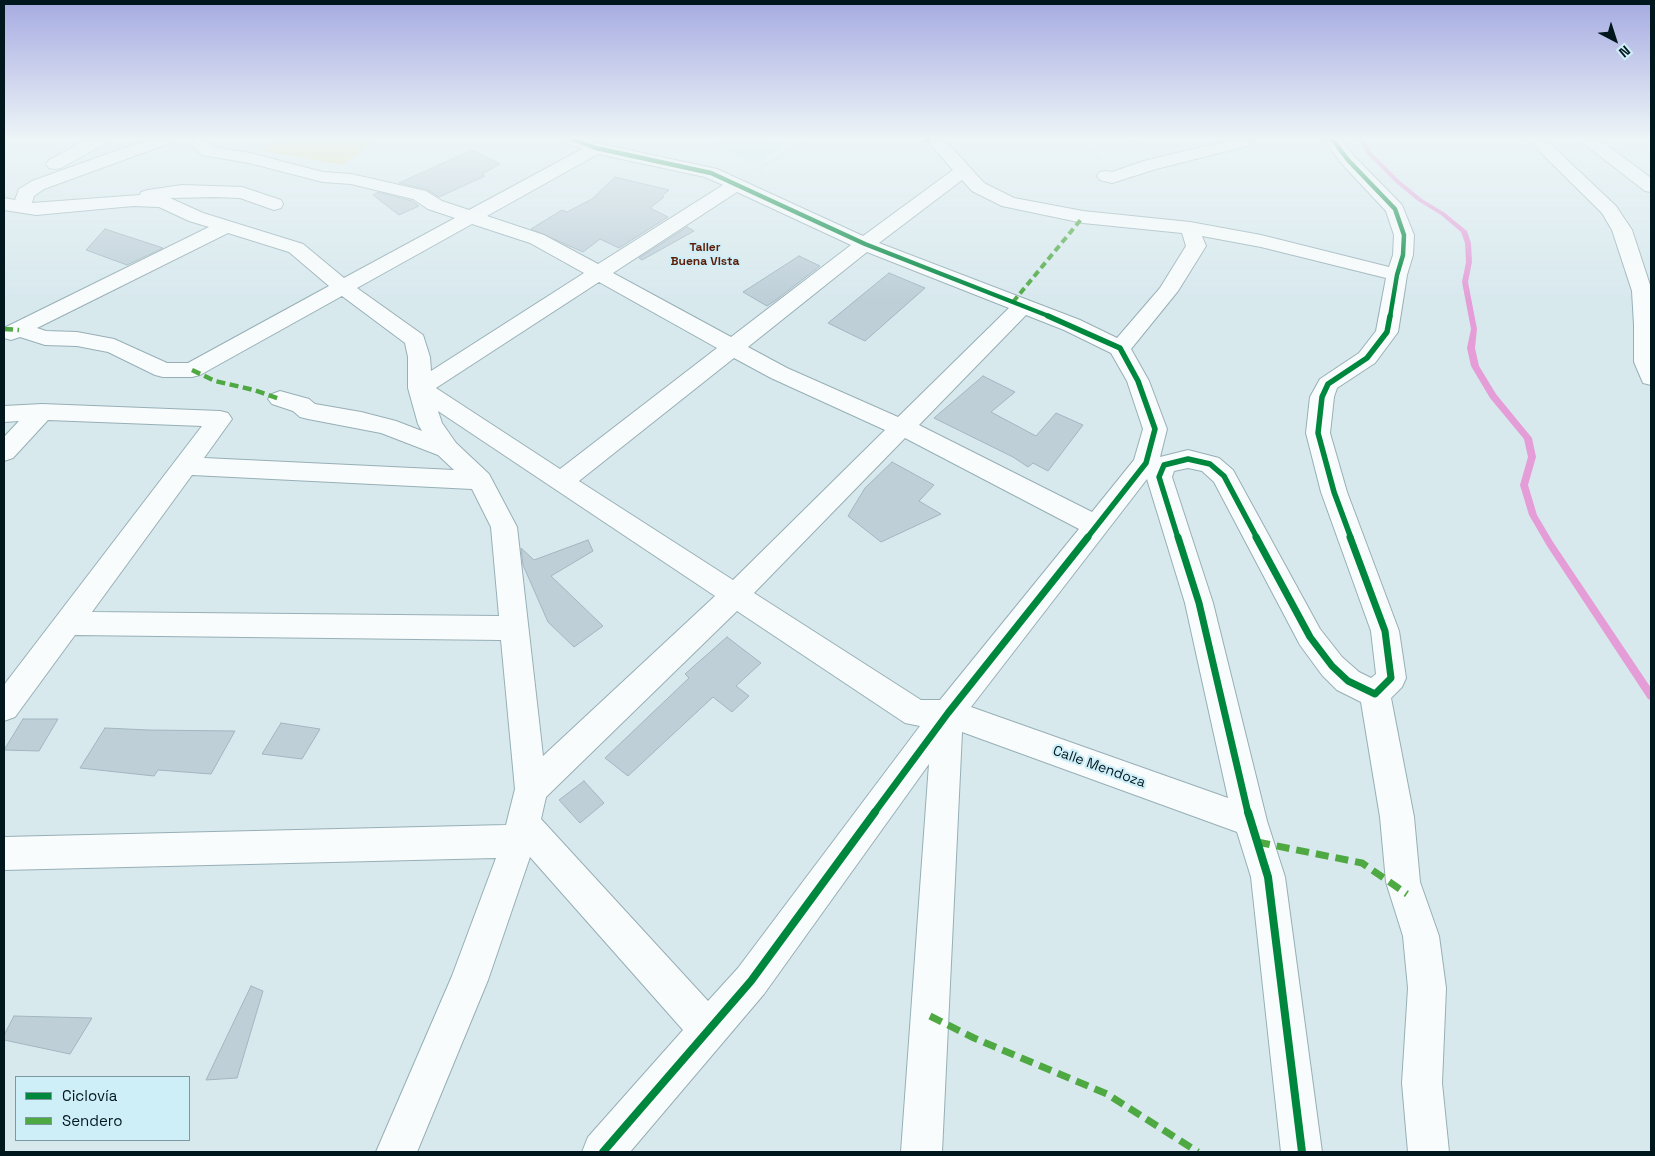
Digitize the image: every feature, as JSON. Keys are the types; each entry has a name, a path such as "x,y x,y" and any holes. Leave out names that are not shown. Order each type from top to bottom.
{"street":[{"path":"13,205 26,193"},
{"path":"132,200 163,193"},
{"path":"170,206 219,204 254,206 274,204 241,193"},
{"path":"410,193 419,195 435,205 537,239 779,373 887,422 901,426 1097,526"},
{"path":"11,333 45,338 77,339 114,346 163,370 192,370 514,193"},
{"path":"420,388 722,193"},
{"path":"755,193 865,244 1072,325 1120,348 1138,381 1155,429 1158,477 1199,603 1250,821 1268,877 1302,1152"},
{"path":"561,482 865,244 934,193"},
{"path":"991,193 1009,202 1083,217 1190,228 1261,241 1397,275"},
{"path":"1375,694 1391,678 1385,631 1334,492 1318,433 1322,397 1328,384 1367,358 1387,332 1397,275 1403,255 1404,235 1395,209 1380,193"},
{"path":"1591,193 1609,210 1622,230 1642,291 1645,325 1645,362 1651,378"},
{"path":"13,205 36,209 132,200 163,202 224,227 296,248 342,287 415,340 419,358 420,388 430,424 447,449 480,480 504,527 531,789 521,832 469,980 396,1152"},
{"path":"11,333 224,227"},
{"path":"1120,348 1168,291 1196,246 1190,228"},
{"path":"531,789 735,594 1023,306"},
{"name":"Calle Mendoza","path":"420,388 916,713 948,713 1250,821"},
{"path":"280,399 301,405 308,411 361,420 447,449"},
{"path":"4,452 42,412"},
{"path":"4,414 42,412 220,418 4,708"},
{"path":"603,1152 751,981 948,713 1146,464 1157,456 1188,459 1210,464 1224,476 1310,637 1332,666 1348,681 1375,694"},
{"path":"186,466 480,480"},
{"path":"67,623 514,628"},
{"path":"1375,694 1397,817 1403,882 1421,936 1428,988 1422,1083 1429,1152"},
{"path":"922,1152 948,713"},
{"path":"4,854 521,832 709,1030"}],"building":[{"path":"382,193 412,201 419,206 399,215 373,195"},
{"path":"432,193 448,193 439,197"},
{"path":"598,193 666,193 662,196 664,197 650,208 668,217 619,248 600,239 583,252 531,229 562,210 567,212 592,199"},
{"path":"687,227 694,231 642,260 639,258"},
{"path":"105,229 163,248 127,265 86,250"},
{"path":"799,256 820,266 767,306 743,292"},
{"path":"889,273 925,288 865,341 828,323"},
{"path":"983,376 1015,392 991,412 1036,436 1056,413 1083,425 1048,471 1033,463 1028,467 1013,457 934,418"},
{"path":"892,462 934,485 919,501 941,514 881,542 848,516 865,488"},
{"path":"588,540 593,551 551,576 603,626 574,647 548,622 523,565 521,548 534,560"},
{"path":"727,637 761,663 736,686 749,696 732,712 713,697 628,776 605,758 689,678 685,674"},
{"path":"23,719 58,719 39,751 4,750"},
{"path":"281,723 320,729 302,759 262,754"},
{"path":"105,728 235,731 211,774 158,770 154,776 80,768"},
{"path":"584,781 604,803 580,823 559,800"},
{"path":"251,986 263,991 237,1078 206,1080"},
{"path":"14,1016 92,1018 70,1054 4,1040 4,1035"}],"waterway":[{"path":"1411,193 1464,231 1468,243 1469,262 1465,282 1474,329 1471,348 1475,366 1493,396 1528,438 1532,457 1524,485 1533,515 1550,544 1651,696"}],"marked path":[{"path":"1013,302 1083,217"},
{"path":"4,329 19,330"},
{"path":"192,370 215,381 254,390 280,399"},
{"path":"1257,842 1362,863 1407,894"},
{"path":"930,1016 974,1038 1107,1094 1198,1152"}],"cycle path":[{"path":"603,1152 751,981 948,713 1146,463 1155,429 1138,381 1120,348 1072,325 865,244 754,193"},
{"path":"1302,1152 1268,877 1250,821 1199,603 1159,477 1164,465 1188,459 1210,464 1224,476 1310,637 1332,666 1348,681 1375,694 1391,678 1385,631 1334,492 1318,433 1322,397 1328,384 1367,358 1387,332 1397,275 1403,255 1404,235 1395,209 1380,193"}],"district":[{"name":"Taller Buena Vista","path":"705,255"}]}
